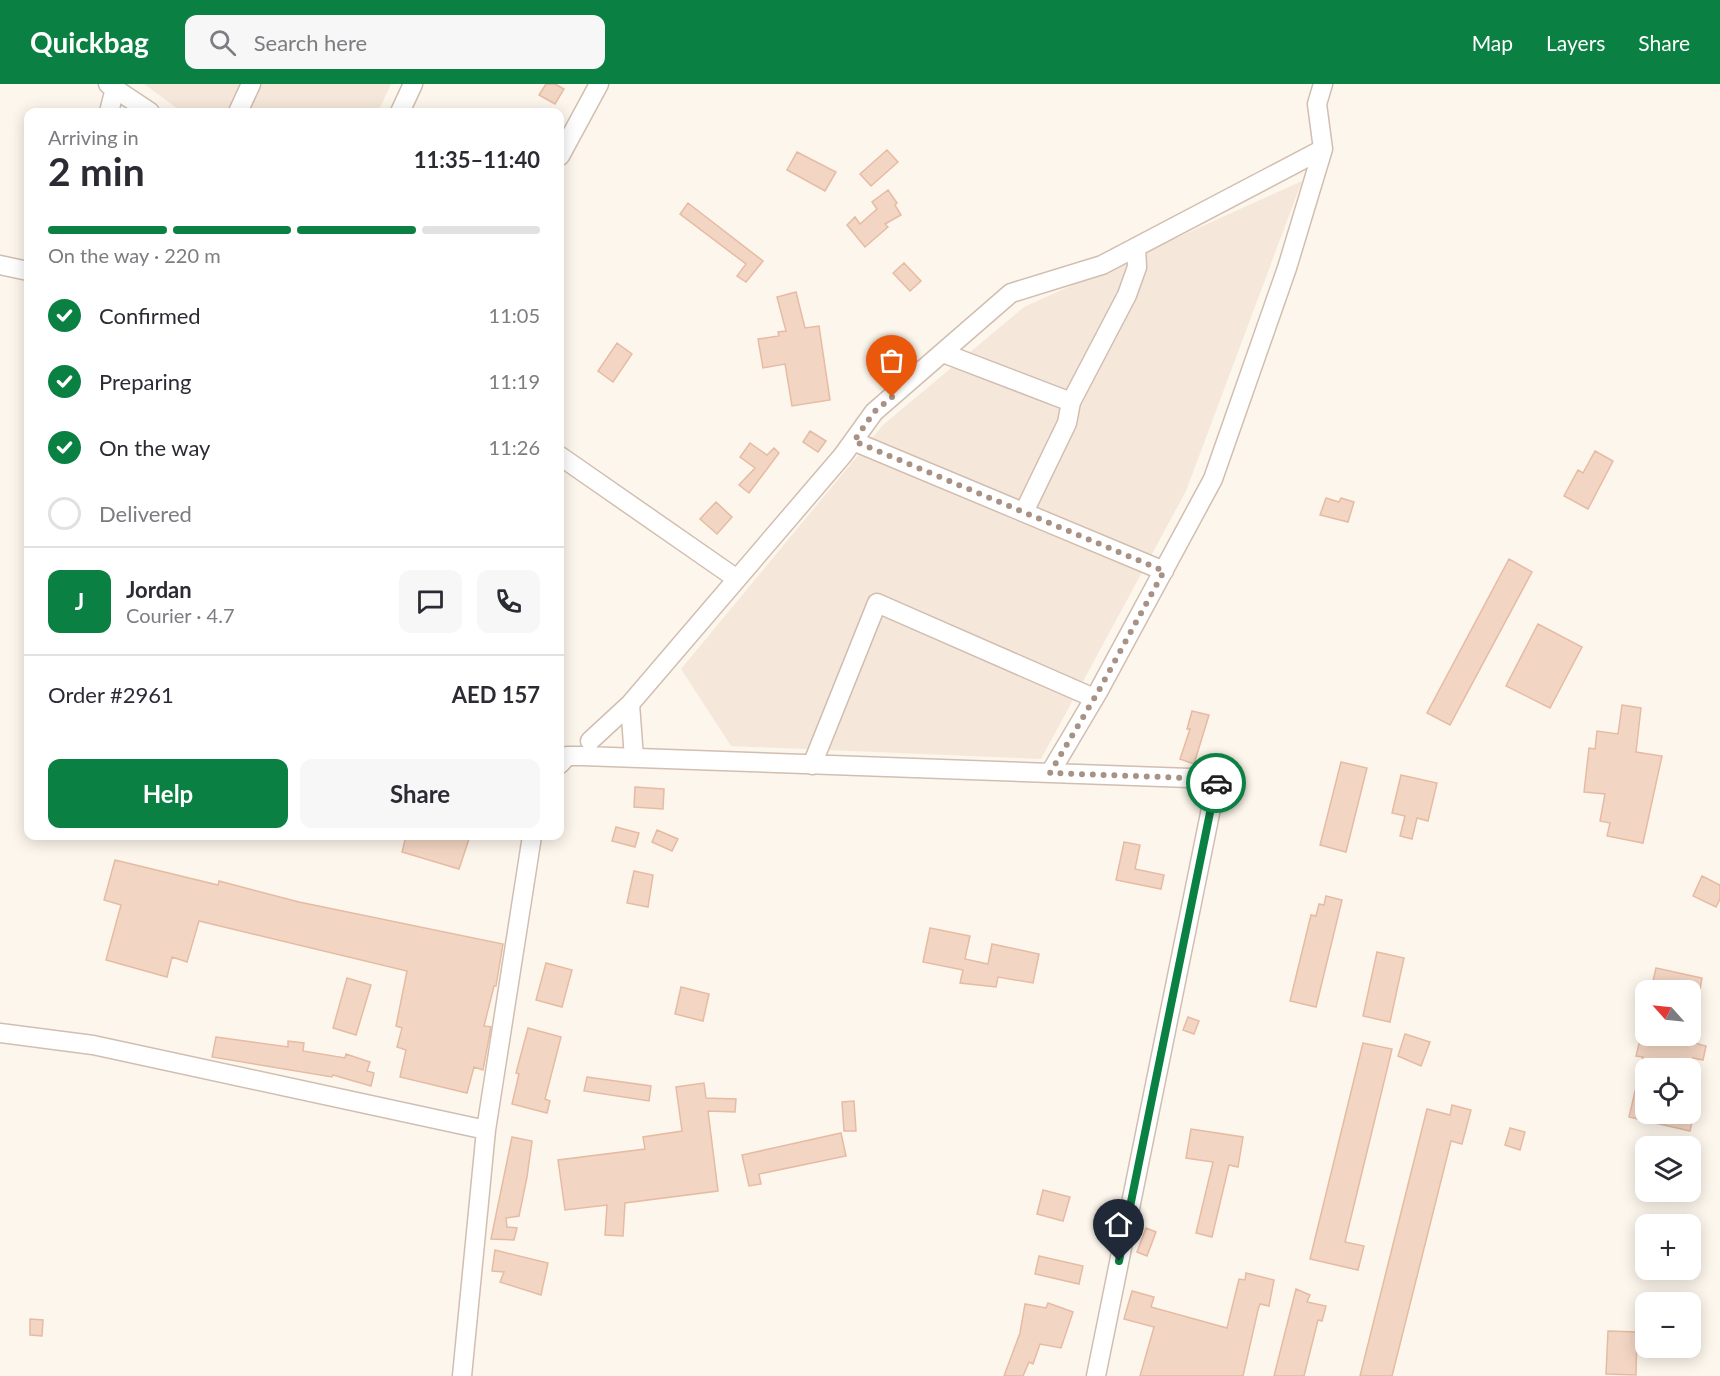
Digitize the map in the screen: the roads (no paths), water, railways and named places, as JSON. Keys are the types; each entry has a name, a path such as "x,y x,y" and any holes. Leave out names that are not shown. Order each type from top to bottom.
{"street":[{"path":"240,108 251,84"},
{"path":"402,108 413,84"},
{"path":"564,149 599,84"},
{"path":"1050,773 1094,698 1213,479 1287,268 1323,149 1317,104 1323,84"},
{"path":"109,108 112,86 144,108"},
{"path":"590,741 630,704 854,441 874,412 1011,293 1102,265 1323,149"},
{"path":"1024,512 1067,423 1071,402 1127,295 1137,267 1136,247"},
{"path":"0,265 24,270"},
{"path":"943,353 1071,402"},
{"path":"854,441 1164,571"},
{"path":"564,459 737,579"},
{"path":"812,765 877,603 1094,698"},
{"path":"630,704 634,758"},
{"path":"564,759 567,756 634,758 1217,779 1096,1376"},
{"path":"462,1376 486,1130 531,840"},
{"path":"0,1033 93,1045 486,1130"}]}
